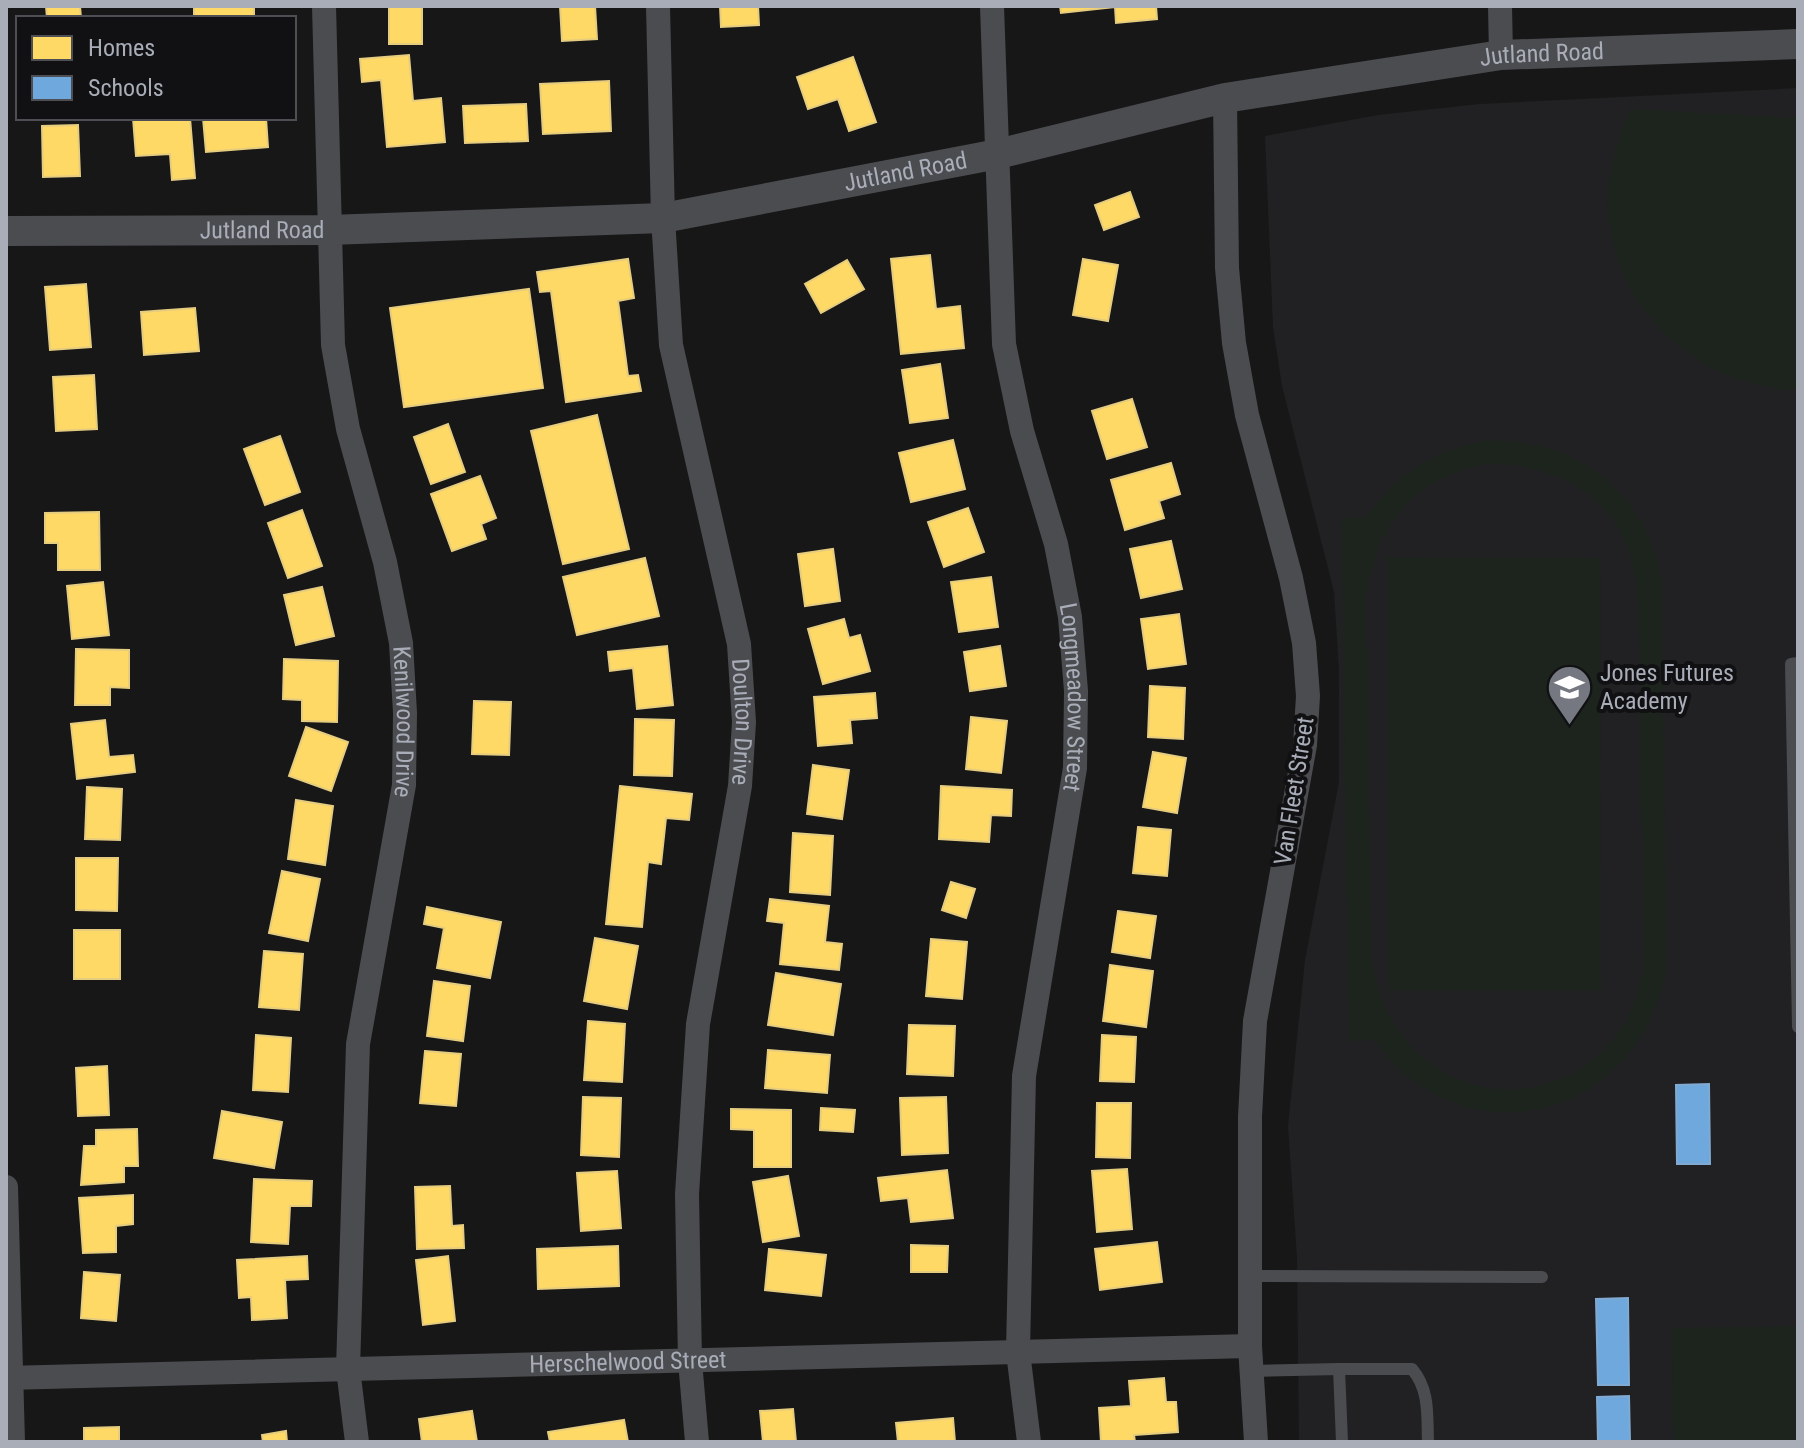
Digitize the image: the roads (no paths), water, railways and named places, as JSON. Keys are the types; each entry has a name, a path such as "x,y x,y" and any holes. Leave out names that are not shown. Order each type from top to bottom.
{"street":[{"name":"Kenilwood Drive","path":"324,6 333,345 348,429 385,562 396,616 405,713 404,785 358,1044 348,1369 357,1442"},
{"name":"Doulton Drive","path":"658,6 663,218 671,345 739,644 744,722 740,786 698,1024 687,1194 690,1361 697,1442"},
{"name":"Longmeadow Street","path":"992,6 1004,344 1022,431 1056,544 1070,617 1076,691 1075,768 1056,864 1024,1076 1018,1352 1029,1442"},
{"path":"1500,6 1501,55"},
{"name":"Jutland Road","path":"6,231 329,230 663,218 998,154 1225,98 1501,55 1798,44"},
{"name":"Van Fleet Street","path":"1225,98 1227,268 1234,343 1247,415 1291,578 1304,643 1308,696 1305,745 1255,1021 1250,1117 1250,1371 1256,1442"},
{"path":"6,1187 8,1378 13,1442"},
{"name":"Herschelwood Street","path":"8,1378 1250,1346"}],"lane":[{"path":"1798,663 1791,664 1798,1027"},
{"path":"1250,1276 1542,1277"},
{"path":"1339,1369 1342,1442"},
{"path":"1250,1371 1412,1369 1422,1381 1426,1399 1428,1442"}],"place":[{"name":"Jones Futures Academy","path":"1569,726"}]}
